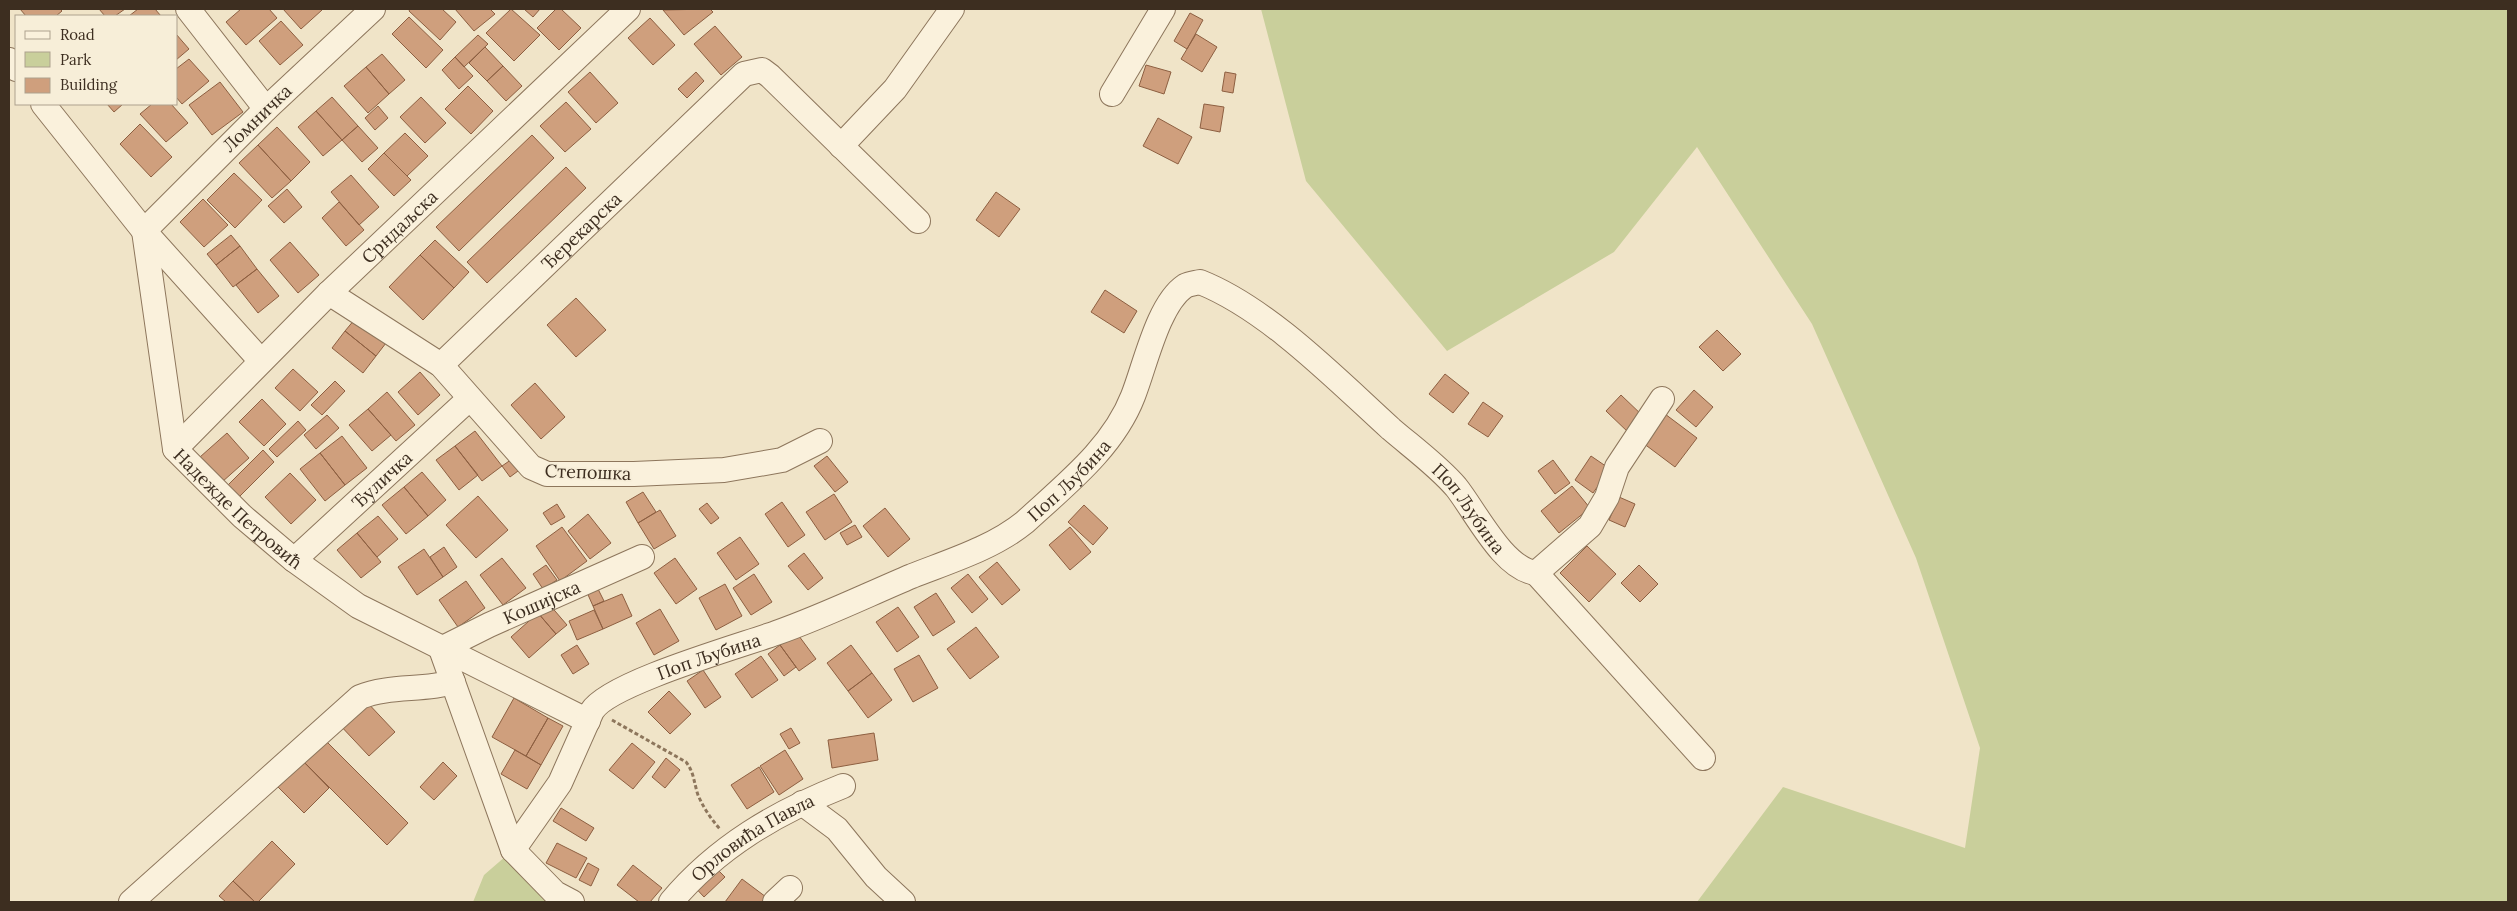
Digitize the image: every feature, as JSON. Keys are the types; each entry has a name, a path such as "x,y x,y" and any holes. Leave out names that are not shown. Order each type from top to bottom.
{"street":[{"path":"188,9 266,109"},
{"name":"Ломничка","path":"144,230 266,109 373,9"},
{"name":"Срндаљска","path":"175,449 329,293 628,9"},
{"path":"918,221 841,146 895,89 952,9"},
{"path":"1112,94 1163,9"},
{"name":"Ђерекарска","path":"442,366 744,74 762,70 841,146"},
{"path":"45,105 144,230 261,361"},
{"name":"Надежде Петровић","path":"144,230 175,449 242,516 294,560 358,606 441,649 590,716"},
{"name":"Поп Љубина","path":"590,716 600,703 655,674 778,632 982,548 1015,531 1056,495 1108,441 1133,396 1153,336 1163,317 1185,286 1200,282 1226,292 1288,338 1454,486 1508,559 1526,572 1536,573 1703,758"},
{"name":"Степошка","path":"329,293 442,366 469,399 531,467 547,474 634,474 724,470 782,460 820,441"},
{"name":"Ђуличка","path":"294,560 469,399"},
{"path":"1536,573 1590,526 1607,497 1617,467 1662,399"},
{"name":"Кошијска","path":"441,649 489,625 642,557"},
{"path":"441,649 514,850 555,892 572,902"},
{"path":"131,902 360,697 373,693 438,686 453,682"},
{"path":"514,850 560,783 590,716"},
{"name":"Орловића Павла","path":"670,902 713,859 735,842 802,803 843,786"},
{"path":"802,803 837,829 876,877 903,902"}],"path":[{"path":"590,716 613,720 686,762 692,770 698,794 705,809 714,823 735,842"}],"green space":[{"path":"1261,9 2508,9 2508,902 1697,902 1783,787 1965,848 1980,748 1916,558 1812,324 1697,147 1614,252 1447,351 1306,181"},
{"path":"513,850 572,902 473,902 484,875"}],"building":[{"path":"20,9 60,9 62,11 57,15 25,15"},
{"path":"99,9 125,9 116,15 104,15"},
{"path":"138,9 155,9 160,15 130,15"},
{"path":"241,9 269,9 277,18 246,45 226,22"},
{"path":"283,9 321,9 322,10 301,29"},
{"path":"410,9 442,9 456,22 440,40 409,11"},
{"path":"455,9 490,9 495,14 474,31"},
{"path":"511,9 540,35 514,61 486,33"},
{"path":"524,9 540,9 533,17"},
{"path":"556,9 561,9 581,28 559,50 537,28"},
{"path":"710,9 713,12 684,35 663,10"},
{"path":"1190,13 1203,20 1187,49 1174,41"},
{"path":"409,17 443,50 426,68 392,34"},
{"path":"650,18 675,45 653,65 628,38"},
{"path":"281,21 303,45 280,65 259,41"},
{"path":"715,26 742,57 721,75 694,44"},
{"path":"1196,34 1217,47 1202,72 1181,59"},
{"path":"478,35 488,44 464,67 455,57"},
{"path":"178,36 189,49 178,58"},
{"path":"485,47 503,66 487,81 469,63"},
{"path":"382,54 405,80 389,94 366,67"},
{"path":"455,57 473,76 459,89 442,70"},
{"path":"189,59 209,81 182,104 178,99 178,67"},
{"path":"1146,65 1171,72 1164,94 1139,86"},
{"path":"503,66 522,86 506,101 487,81"},
{"path":"366,67 389,94 368,113 344,86"},
{"path":"590,72 618,103 596,123 568,92"},
{"path":"696,72 704,81 687,98 678,89"},
{"path":"1225,72 1236,74 1233,93 1222,91"},
{"path":"220,82 243,112 212,135 189,105"},
{"path":"468,86 493,111 471,134 445,109"},
{"path":"332,97 358,126 342,140 316,111"},
{"path":"421,97 446,123 425,143 400,117"},
{"path":"566,102 591,129 565,152 540,126"},
{"path":"1204,104 1224,107 1220,132 1200,128"},
{"path":"108,105 122,105 114,112"},
{"path":"151,105 172,105 188,123 166,142 140,114"},
{"path":"378,106 388,118 375,130 365,118"},
{"path":"316,111 342,140 323,156 298,127"},
{"path":"1158,118 1192,137 1178,164 1143,146"},
{"path":"140,124 172,157 151,177 120,144"},
{"path":"358,126 378,148 362,162 342,140"},
{"path":"277,127 310,162 291,181 258,145"},
{"path":"405,133 428,156 407,176 384,153"},
{"path":"532,135 554,158 459,251 436,227"},
{"path":"258,145 291,181 272,198 239,163"},
{"path":"384,153 411,180 394,196 368,169"},
{"path":"566,167 586,188 487,283 467,262"},
{"path":"234,173 262,200 235,228 207,200"},
{"path":"351,175 379,207 359,225 331,192"},
{"path":"287,189 302,207 284,223 268,206"},
{"path":"996,192 1020,209 999,237 976,220"},
{"path":"203,199 228,225 204,247 180,222"},
{"path":"339,202 364,230 346,246 322,218"},
{"path":"231,235 240,246 216,265 207,254"},
{"path":"435,240 469,272 454,288 420,255"},
{"path":"290,242 319,275 298,293 270,260"},
{"path":"240,246 257,269 233,287 216,265"},
{"path":"420,255 454,288 423,320 389,287"},
{"path":"257,269 279,296 258,313 236,285"},
{"path":"1105,290 1137,311 1124,333 1091,312"},
{"path":"576,298 606,330 576,357 547,325"},
{"path":"355,319 386,343 376,356 345,331"},
{"path":"1717,330 1741,354 1723,371 1699,347"},
{"path":"345,331 376,356 363,373 332,348"},
{"path":"293,369 318,392 300,411 275,388"},
{"path":"420,372 440,395 418,415 398,392"},
{"path":"1445,374 1469,393 1453,413 1429,394"},
{"path":"335,381 345,391 322,415 311,405"},
{"path":"535,383 565,417 541,439 511,405"},
{"path":"1694,390 1713,407 1696,427 1676,410"},
{"path":"387,392 415,425 396,441 368,409"},
{"path":"1621,395 1644,417 1629,433 1606,411"},
{"path":"262,399 286,424 264,446 239,422"},
{"path":"1483,402 1503,416 1488,437 1468,424"},
{"path":"368,409 391,435 372,451 349,425"},
{"path":"1665,414 1697,438 1675,467 1643,443"},
{"path":"327,415 339,428 316,449 304,435"},
{"path":"298,421 306,430 277,457 269,449"},
{"path":"475,431 502,466 482,481 455,446"},
{"path":"227,433 249,458 222,482 200,457"},
{"path":"342,436 367,468 345,485 320,453"},
{"path":"455,446 478,475 459,490 436,460"},
{"path":"263,450 274,462 239,497 228,485"},
{"path":"320,453 345,485 325,501 300,469"},
{"path":"827,456 848,482 835,492 814,466"},
{"path":"1591,456 1610,469 1593,493 1575,480"},
{"path":"515,457 522,468 510,477 502,466"},
{"path":"1553,460 1570,483 1555,494 1538,471"},
{"path":"422,472 446,500 428,516 404,487"},
{"path":"290,473 316,500 291,524 265,497"},
{"path":"1572,486 1590,508 1559,533 1541,511"},
{"path":"404,487 428,516 406,534 382,505"},
{"path":"643,492 656,512 638,523 626,502"},
{"path":"834,494 852,522 825,540 806,512"},
{"path":"478,496 508,530 476,558 446,525"},
{"path":"1619,497 1635,504 1625,527 1609,520"},
{"path":"782,502 805,535 788,547 765,514"},
{"path":"707,503 719,518 711,524 699,509"},
{"path":"557,504 565,517 551,525 543,513"},
{"path":"1084,505 1108,528 1093,545 1068,522"},
{"path":"885,508 910,539 888,557 863,526"},
{"path":"660,510 676,536 654,549 638,523"},
{"path":"588,514 611,543 590,559 568,531"},
{"path":"378,516 398,539 377,557 357,533"},
{"path":"855,525 862,537 847,545 840,533"},
{"path":"562,527 587,561 560,581 536,546"},
{"path":"1070,527 1091,552 1070,570 1049,545"},
{"path":"357,533 381,562 361,578 337,550"},
{"path":"740,537 759,564 736,580 717,553"},
{"path":"1587,546 1616,574 1589,602 1560,573"},
{"path":"444,547 457,567 443,577 430,557"},
{"path":"424,549 443,577 417,595 398,567"},
{"path":"804,553 823,578 808,590 788,566"},
{"path":"502,558 526,588 503,605 480,575"},
{"path":"675,558 697,589 676,604 654,573"},
{"path":"997,562 1020,590 1002,605 979,577"},
{"path":"546,565 557,580 543,589 533,574"},
{"path":"1639,565 1658,584 1640,602 1621,583"},
{"path":"754,574 772,602 751,615 733,588"},
{"path":"968,574 988,599 972,613 951,588"},
{"path":"466,581 485,608 458,627 439,600"},
{"path":"595,583 604,601 593,606 585,588"},
{"path":"725,584 742,616 716,630 699,598"},
{"path":"936,593 955,622 933,636 914,607"},
{"path":"622,594 632,616 603,629 593,606"},
{"path":"549,604 567,625 556,634 538,613"},
{"path":"898,607 919,637 897,652 876,622"},
{"path":"660,609 679,641 654,655 636,623"},
{"path":"594,610 603,629 577,640 569,621"},
{"path":"538,613 556,634 529,658 511,637"},
{"path":"976,627 999,657 970,679 947,649"},
{"path":"796,632 816,659 799,671 780,645"},
{"path":"577,645 589,664 573,674 561,655"},
{"path":"780,645 796,667 784,676 768,654"},
{"path":"851,645 872,673 848,691 827,663"},
{"path":"919,655 938,688 913,702 894,669"},
{"path":"761,656 778,680 752,698 735,674"},
{"path":"703,670 721,697 705,708 687,681"},
{"path":"872,673 892,700 868,718 848,691"},
{"path":"669,691 691,714 670,734 648,712"},
{"path":"514,698 548,718 526,756 492,737"},
{"path":"364,699 395,732 369,756 338,723"},
{"path":"548,718 563,726 541,765 526,756"},
{"path":"791,728 800,743 789,749 780,734"},
{"path":"874,733 878,760 832,768 828,740"},
{"path":"321,736 408,823 387,845 299,757"},
{"path":"632,743 655,762 633,789 609,770"},
{"path":"515,750 541,765 527,789 501,774"},
{"path":"785,750 803,779 779,795 760,766"},
{"path":"299,757 329,788 304,813 274,783"},
{"path":"666,758 680,770 665,788 652,777"},
{"path":"443,762 457,776 434,800 420,787"},
{"path":"759,767 774,792 747,809 731,785"},
{"path":"561,808 594,828 586,841 553,821"},
{"path":"272,841 295,864 258,902 255,902 233,881"},
{"path":"557,843 587,858 576,878 546,863"},
{"path":"588,863 599,869 591,886 579,880"},
{"path":"633,865 662,888 650,902 639,902 617,885"},
{"path":"713,865 725,877 704,897 692,884"},
{"path":"742,879 766,897 762,902 725,902"},
{"path":"233,881 255,902 226,902 219,896"}]}
